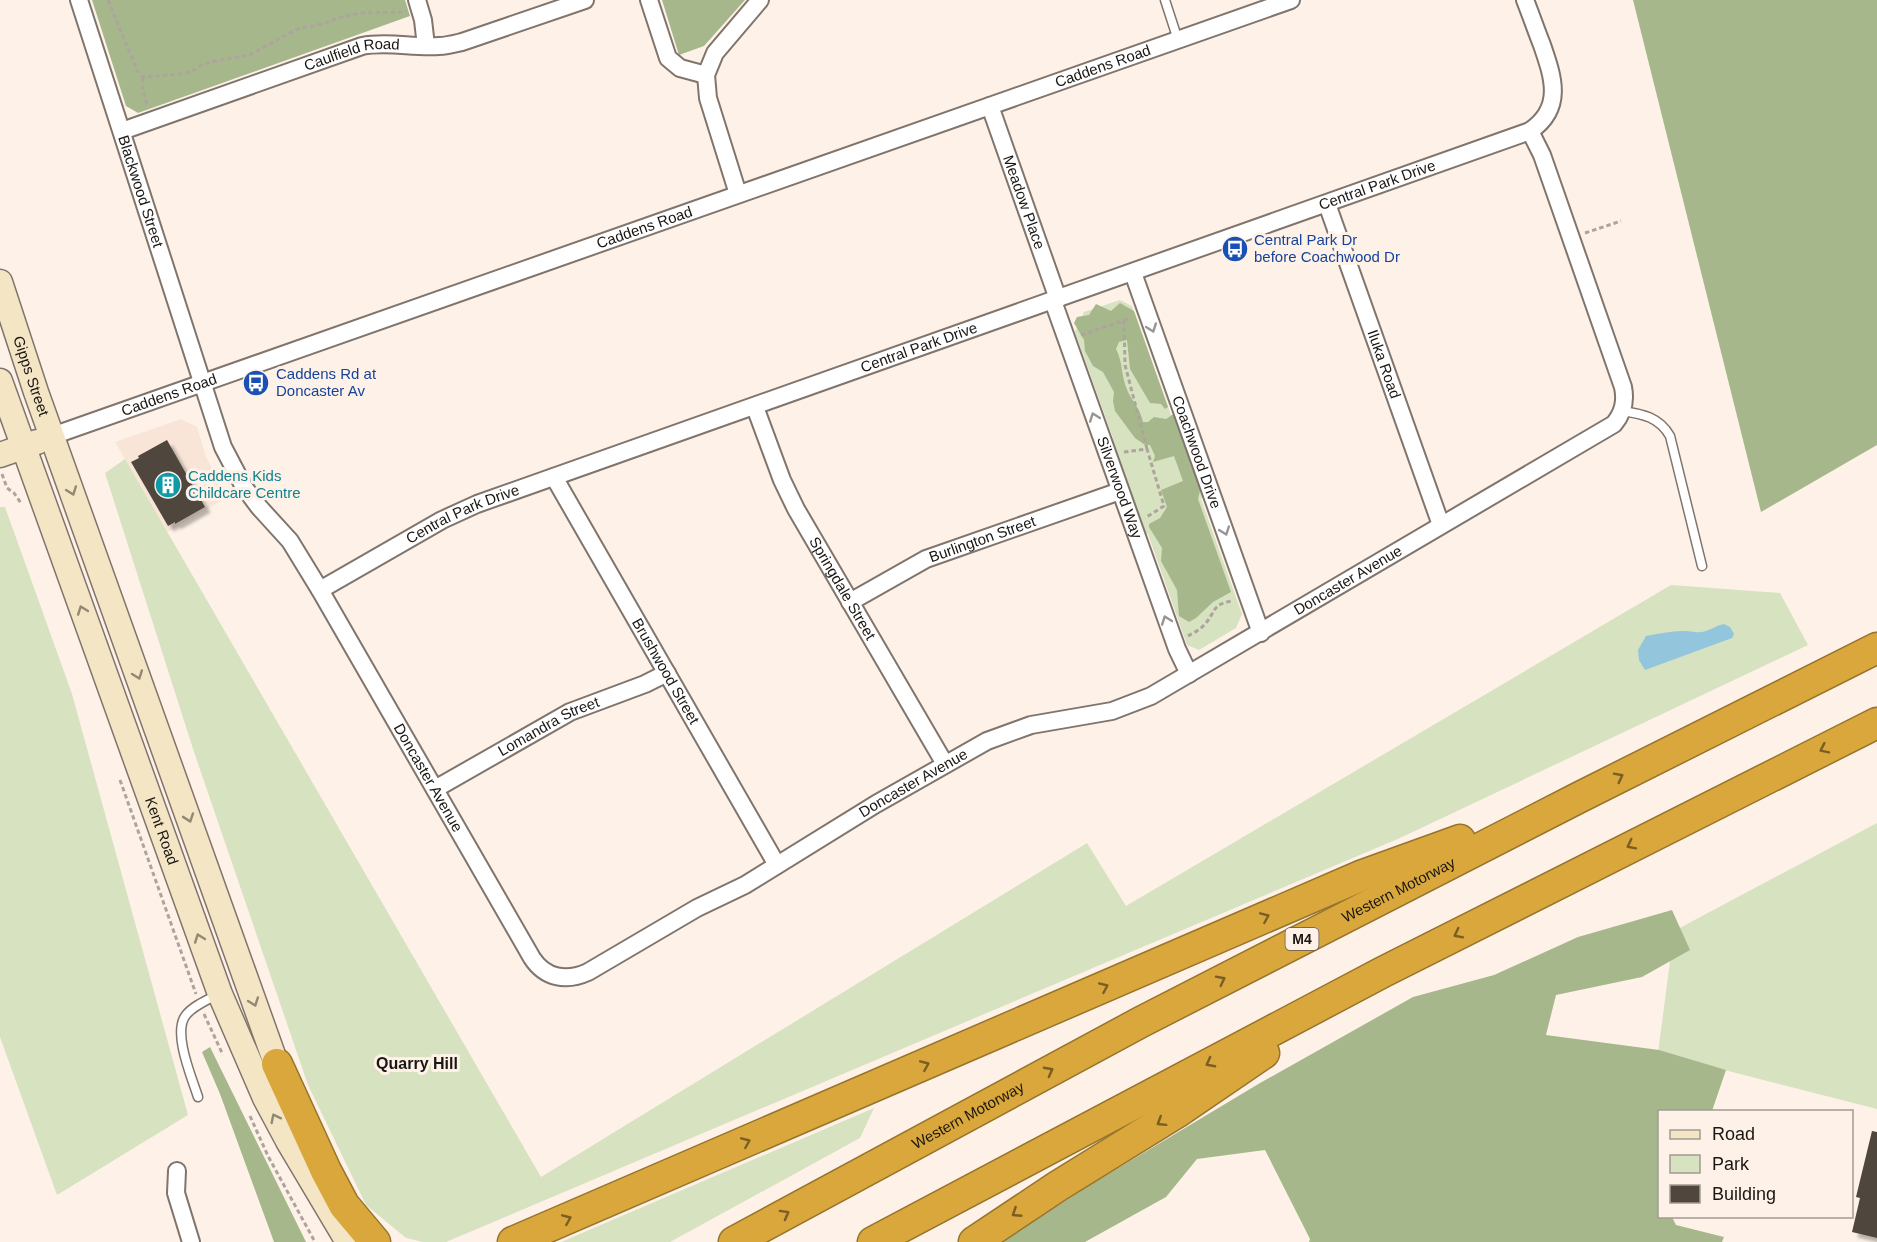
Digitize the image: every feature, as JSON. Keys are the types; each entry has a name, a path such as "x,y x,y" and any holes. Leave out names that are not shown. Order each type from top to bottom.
{"highway":[{"name":"Western Motorway","path":"734,1242 1141,1022 1877,648"},
{"path":"873,1242 1383,972 1877,723"},
{"path":"513,1242 1363,875 1580,797"},
{"path":"974,1242 1058,1186 1176,1113 1383,972"},
{"path":"277,1064 344,1205 375,1242"}],"main road":[{"name":"Gipps Street","path":"0,282 52,436"},
{"path":"0,381 23,447"},
{"name":"Caddens Road","path":"0,455 52,436"},
{"name":"Kent Road","path":"52,436 326,1204"},
{"name":"Kent Road","path":"23,447 220,993 265,1098 348,1242"}],"street":[{"name":"Blackwood Street","path":"79,0 202,382"},
{"name":"Caulfield Road","path":"122,131 362,46 389,43 448,45 585,0"},
{"path":"649,0 668,58 680,68 706,75"},
{"path":"738,194 708,98 706,75 715,53 760,0"},
{"name":"Caddens Road","path":"52,436 1291,0"},
{"path":"1525,0 1550,69 1553,85 1550,107 1543,119 1530,131 1542,155 1621,380 1625,396 1622,411"},
{"path":"414,6 423,20 426,46"},
{"name":"Meadow Place","path":"990,106 1056,300"},
{"name":"Central Park Drive","path":"320,590 454,514 1530,131"},
{"name":"Iluka Road","path":"1328,204 1442,525"},
{"name":"Coachwood Drive","path":"1133,273 1260,633"},
{"name":"Silverwood Way","path":"1056,300 1120,491 1177,649 1189,674"},
{"name":"Doncaster Avenue","path":"202,382 223,447 238,478 259,507 290,541 532,958 542,970 556,977 574,977 588,972 697,908 734,891 987,741 1031,724 1091,716 1133,704 1151,696 1607,429 1618,419 1622,411"},
{"name":"Springdale Street","path":"755,406 788,494 945,764"},
{"name":"Brushwood Street","path":"555,477 777,865"},
{"name":"Burlington Street","path":"850,602 932,556 1120,491"},
{"name":"Lomandra Street","path":"435,789 570,712 645,684 667,673"},
{"path":"177,1171 176,1192 191,1242"}],"lane":[{"path":"1165,0 1178,40"},
{"path":"1622,411 1654,418 1670,436 1702,566"},
{"path":"198,1097 181,1041 182,1024 186,1015 220,993"}],"path":[{"path":"108,0 137,70 144,77 191,72 203,64 249,55 297,29 322,24 344,16 414,6"},
{"path":"144,77 142,87 148,108"},
{"path":"1581,234 1621,221"},
{"path":"1081,335 1134,317"},
{"path":"1124,320 1125,365 1164,506 1138,523"},
{"path":"1120,453 1147,449"},
{"path":"0,470 6,488"},
{"path":"1187,637 1203,627 1216,606 1237,600"}],"shaded area":[{"path":"181,419 197,427 206,457 228,497 167,532 115,442"}],"green space":[{"path":"92,0 405,0 410,16 138,113 126,106"},
{"path":"662,0 745,0 704,46 679,55"},
{"path":"1633,0 1877,0 1877,445 1761,512"},
{"path":"1120,300 1132,306 1174,423 1181,426 1205,492 1201,499 1242,614 1236,628 1199,650 1187,645 1148,534 1140,530 1110,445 1113,438 1075,332 1084,312"},
{"path":"1120,303 1134,311 1168,407 1165,409 1161,404 1150,403 1130,369 1127,340 1119,342 1116,349 1126,387 1143,422 1148,422 1154,417 1166,419 1175,413 1179,417 1184,445 1196,472 1200,491 1198,499 1231,592 1213,602 1189,622 1179,616 1177,590 1161,561 1162,548 1149,527 1149,524 1160,518 1167,507 1161,490 1183,481 1174,456 1153,462 1155,456 1150,445 1145,445 1135,438 1115,411 1114,392 1103,372 1093,366 1085,351 1084,340 1074,323 1077,317 1089,315 1096,304 1111,311"},
{"path":"125,459 541,1177 1087,843 1126,906 1671,585 1780,593 1808,645 1400,838 446,1242 423,1242 406,1238 366,1205 308,1085 194,752 105,473"},
{"path":"0,507 5,507 72,694 188,1115 57,1195 0,1037"},
{"path":"1877,823 1877,1109 1658,1053 1674,931"},
{"path":"1672,910 1690,950 1642,977 1556,995 1546,1035 1659,1050 1726,1070 1712,1110 1658,1110 1658,1218 1672,1218 1676,1225 1724,1237 1722,1242 1309,1242 1310,1239 1265,1150 1197,1159 1166,1197 1085,1242 1001,1242 1090,1185 1260,1083 1413,997 1494,975 1578,937"},
{"path":"210,1047 306,1242 274,1242 220,1094 202,1052"},
{"path":"874,1108 860,1138 670,1242 561,1242"}],"water":[{"path":"1724,624 1730,627 1734,634 1732,638 1645,670 1639,660 1638,650 1646,636 1676,631 1703,632"}],"building":[{"name":"Caddens Kids Childcare Centre","path":"167,440 205,507 168,526 131,462"},
{"path":"1872,1131 1877,1132 1877,1238 1852,1232 1860,1198 1856,1197"}],"place":[{"name":"Central Park Dr before Coachwood Dr","path":"1235,249"},
{"name":"Caddens Rd at Doncaster Av","path":"256,383"},
{"name":"Caddens Kids Childcare Centre","path":"168,485"}],"district":[{"name":"Quarry Hill","path":"417,1063"}]}
